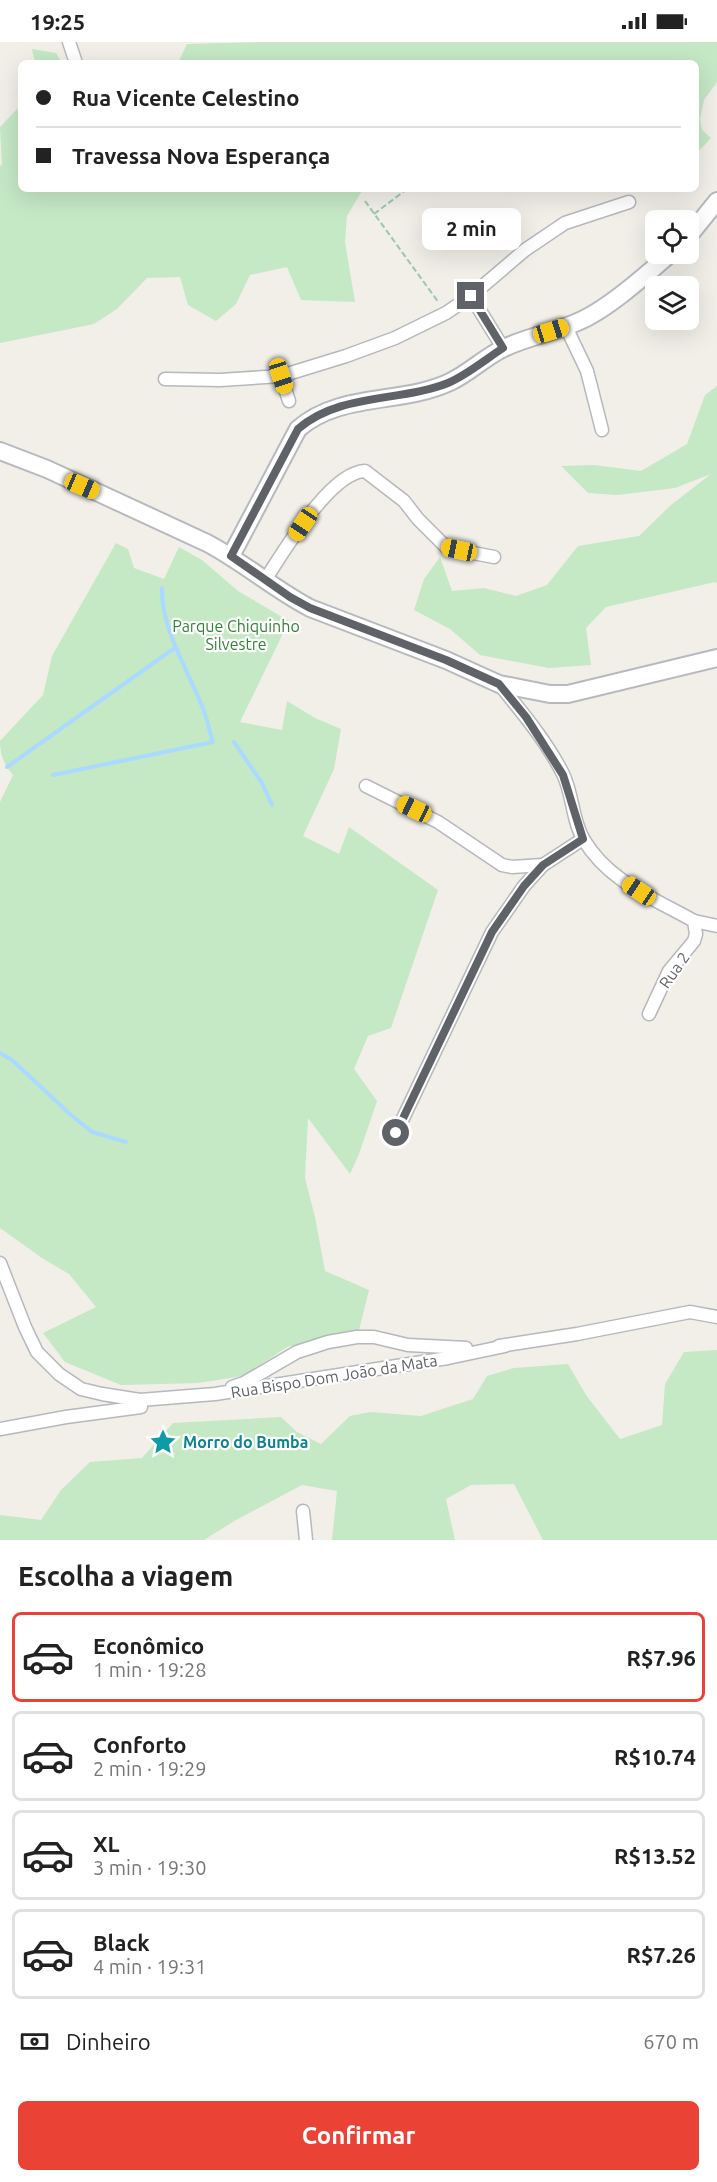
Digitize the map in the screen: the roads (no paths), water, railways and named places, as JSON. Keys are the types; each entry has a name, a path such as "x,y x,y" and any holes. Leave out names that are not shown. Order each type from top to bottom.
{"main road":[{"path":"699,223 717,201"},
{"path":"231,556 298,429 309,420 337,407 393,397 450,382 503,348 584,319 657,264"},
{"path":"0,451 140,511 231,556 264,580 310,608 446,660 499,684 550,694 568,694 717,658"}],"street":[{"path":"69,42 75,60"},
{"path":"165,379 220,380 281,376 394,338 446,313 471,296 549,232 565,223 629,202"},
{"path":"471,296 503,348"},
{"path":"566,327 587,371 602,430"},
{"path":"281,376 289,401"},
{"path":"264,580 323,499 344,479 357,471 365,471 404,501 418,519 447,548 494,557"},
{"path":"499,684 526,717 563,775 583,839 615,874 639,891 694,921 717,926"},
{"path":"366,786 438,822 502,864 512,867 543,865"},
{"path":"396,1133 492,932 524,886 543,865 583,839"},
{"name":"Rua 2","path":"649,1014 669,971 694,941 696,934 694,921"},
{"path":"0,1263 37,1352 59,1374 81,1389 140,1400 215,1394"},
{"name":"Rua Bispo Dom João da Mata","path":"215,1394 448,1358 690,1312 717,1317"},
{"name":"Rua Bispo Dom João da Mata","path":"215,1394 244,1383 297,1352 357,1336 374,1337 408,1345 455,1348 505,1346"},
{"path":"0,1429 141,1407 140,1400"},
{"path":"303,1511 306,1540"}],"waterway":[{"path":"53,775 213,742 204,710 170,633 162,588"},
{"path":"7,767 176,647"},
{"path":"234,742 262,783 272,805"},
{"path":"0,1053 12,1060 92,1132 126,1142"}],"place":[{"name":"Morro do Bumba","path":"163,1442"}],"park label":[{"name":"Parque Chiquinho Silvestre","path":"236,635"}]}
